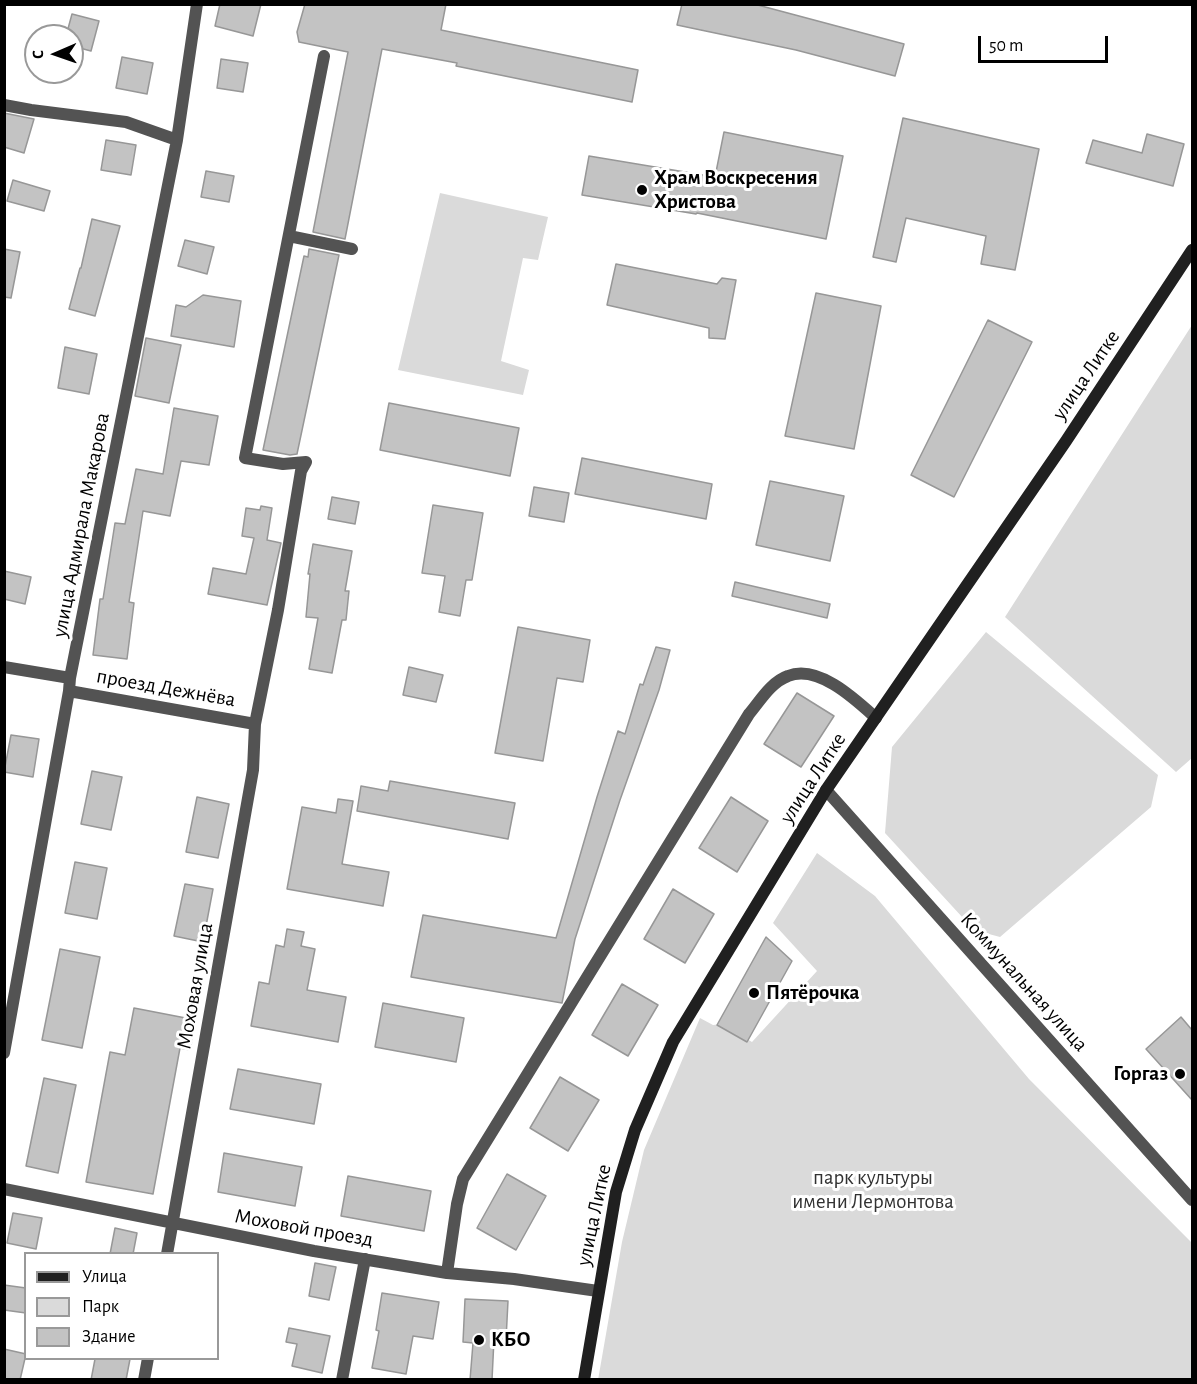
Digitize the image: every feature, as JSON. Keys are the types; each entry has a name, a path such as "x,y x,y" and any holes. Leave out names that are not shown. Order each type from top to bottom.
{"main road":[{"name":"улица Литке","path":"584,1380 616,1192 635,1130 673,1042 826,790 1066,441 1192,250"}],"street":[{"name":"улица Адмирала Макарова","path":"4,1053 70,678 177,140 197,4"},
{"path":"324,56 289,236 352,249"},
{"path":"4,105 32,111 126,122 177,140"},
{"name":"Моховая улица","path":"167,1252 253,770 255,724 278,609 301,471 306,462 283,464 245,458 289,236"},
{"name":"проезд Дежнёва","path":"4,667 70,678"},
{"path":"447,1273 463,1179 749,714 771,687 789,675 815,674 858,701 876,718"},
{"name":"проезд Дежнёва","path":"69,691 255,724"},
{"name":"Коммунальная улица","path":"826,790 1192,1200"},
{"name":"Моховой проезд","path":"4,1189 314,1251 447,1273 514,1279 598,1291"},
{"path":"342,1380 365,1259"},
{"path":"144,1380 148,1360"}],"green space":[{"path":"440,193 548,217 538,260 523,258 501,361 529,370 523,395 398,370"},
{"path":"1192,325 1192,758 1176,772 1005,617"},
{"path":"986,632 1158,775 1151,807 1000,937 974,930 885,833 892,747"},
{"name":"парк культуры имени Лермонтова","path":"817,853 875,896 1029,1079 1192,1243 1192,1379 598,1380 622,1242 644,1150 700,1018 713,1025 722,1024 752,1042 817,971 773,923"}],"building":[{"path":"220,4 261,4 253,36 215,26"},
{"path":"305,4 446,4 441,30 638,70 632,102 456,66 457,63 382,49 345,239 313,232 348,52 299,42 297,32"},
{"path":"682,4 754,4 904,44 895,76 796,50 677,25"},
{"path":"72,14 99,21 91,51 84,49 84,24 69,24"},
{"path":"122,57 153,63 147,94 116,88"},
{"path":"221,59 248,63 243,92 217,88"},
{"path":"4,113 34,119 24,153 4,147"},
{"path":"903,118 1039,149 1015,270 981,264 986,236 906,218 896,262 873,257"},
{"path":"724,132 843,156 826,239 697,213 582,195 589,156 715,177"},
{"path":"1147,134 1184,144 1173,186 1086,163 1093,140 1142,153"},
{"path":"106,140 136,145 131,175 101,170"},
{"path":"206,171 234,176 229,202 201,197"},
{"path":"13,180 50,191 44,211 7,201"},
{"path":"92,219 120,226 95,316 69,309"},
{"path":"185,240 214,247 207,274 178,266"},
{"path":"4,249 20,252 11,298 4,297"},
{"path":"309,249 339,255 297,454 290,455 263,450 304,256 308,257"},
{"path":"616,264 717,284 722,278 736,280 725,339 709,338 709,328 607,305"},
{"path":"816,293 881,306 854,449 785,436"},
{"path":"203,295 241,301 234,347 171,336 176,305 186,307"},
{"path":"988,320 1032,342 954,497 911,475"},
{"path":"146,338 181,345 169,403 135,396"},
{"path":"65,347 97,354 89,394 58,388"},
{"path":"389,403 519,428 510,476 380,450"},
{"path":"174,408 218,416 209,465 181,461 170,516 143,511 129,602 134,603 127,659 93,655 100,599 103,599 115,523 125,524 136,469 163,474"},
{"path":"582,458 712,484 706,519 575,494"},
{"path":"770,481 844,496 830,561 756,545"},
{"path":"534,487 569,493 564,522 529,516"},
{"path":"332,497 359,502 355,524 328,519"},
{"path":"433,505 483,513 472,580 466,580 460,616 439,612 445,576 422,573"},
{"path":"261,506 272,508 267,540 281,543 267,605 208,594 213,568 246,574 254,538 242,536 246,508 260,510"},
{"path":"313,544 352,551 345,591 349,591 346,620 342,620 332,673 309,669 318,618 306,617 310,574 308,574"},
{"path":"4,571 31,577 25,604 4,599"},
{"path":"735,582 830,604 827,618 732,596"},
{"path":"518,627 590,640 583,682 557,678 543,761 495,753"},
{"path":"656,647 670,650 659,690 575,939 562,1003 411,977 423,915 556,938 618,731 625,734 640,684 643,685"},
{"path":"409,667 443,675 436,702 403,695"},
{"path":"797,693 834,716 801,767 764,744"},
{"path":"11,735 39,739 33,777 4,772"},
{"path":"92,771 122,777 111,830 81,824"},
{"path":"390,781 515,803 508,839 357,811 361,786 388,791"},
{"path":"197,797 229,804 218,858 186,852"},
{"path":"731,797 768,821 737,872 699,848"},
{"path":"338,799 353,801 342,864 389,872 383,906 287,889 302,807 336,813"},
{"path":"75,862 107,868 97,919 65,913"},
{"path":"185,884 213,889 203,942 174,936"},
{"path":"673,889 714,914 685,963 644,939"},
{"path":"287,929 304,932 301,946 315,949 307,990 346,997 338,1042 251,1026 259,982 269,984 276,945 284,947"},
{"name":"Пятёрочка","path":"766,937 792,961 747,1042 717,1025"},
{"path":"60,949 100,957 82,1048 42,1040"},
{"path":"622,984 658,1005 628,1056 592,1035"},
{"path":"383,1003 464,1018 456,1062 375,1047"},
{"path":"134,1008 196,1020 190,1050 180,1048 153,1194 86,1182 110,1052 125,1055"},
{"name":"Горгаз","path":"1181,1017 1192,1030 1192,1100 1146,1049"},
{"path":"238,1069 321,1084 314,1124 230,1109"},
{"path":"560,1077 599,1100 568,1151 530,1128"},
{"path":"44,1078 76,1085 58,1173 26,1166"},
{"path":"224,1153 302,1167 295,1206 218,1192"},
{"path":"507,1174 546,1196 516,1250 477,1228"},
{"path":"348,1176 431,1191 424,1231 341,1216"},
{"path":"13,1213 42,1218 36,1249 7,1243"},
{"path":"115,1228 137,1233 133,1252 110,1252"},
{"path":"315,1263 336,1267 329,1300 309,1296"},
{"path":"4,1285 24,1288 24,1313 4,1310"},
{"path":"382,1293 439,1302 433,1339 413,1336 406,1374 372,1368 379,1331 376,1330"},
{"name":"КБО","path":"465,1299 508,1301 506,1340 494,1339 492,1380 470,1380 473,1343 463,1342"},
{"path":"289,1328 330,1336 322,1373 292,1366 297,1344 286,1342"},
{"path":"4,1349 24,1354 20,1380 4,1380"},
{"path":"95,1360 130,1360 126,1380 91,1380"}],"place":[{"name":"Храм Воскресения Христова","path":"642,190"},
{"name":"Пятёрочка","path":"754,993"},
{"name":"Горгаз","path":"1180,1074"},
{"name":"КБО","path":"479,1340"}]}
